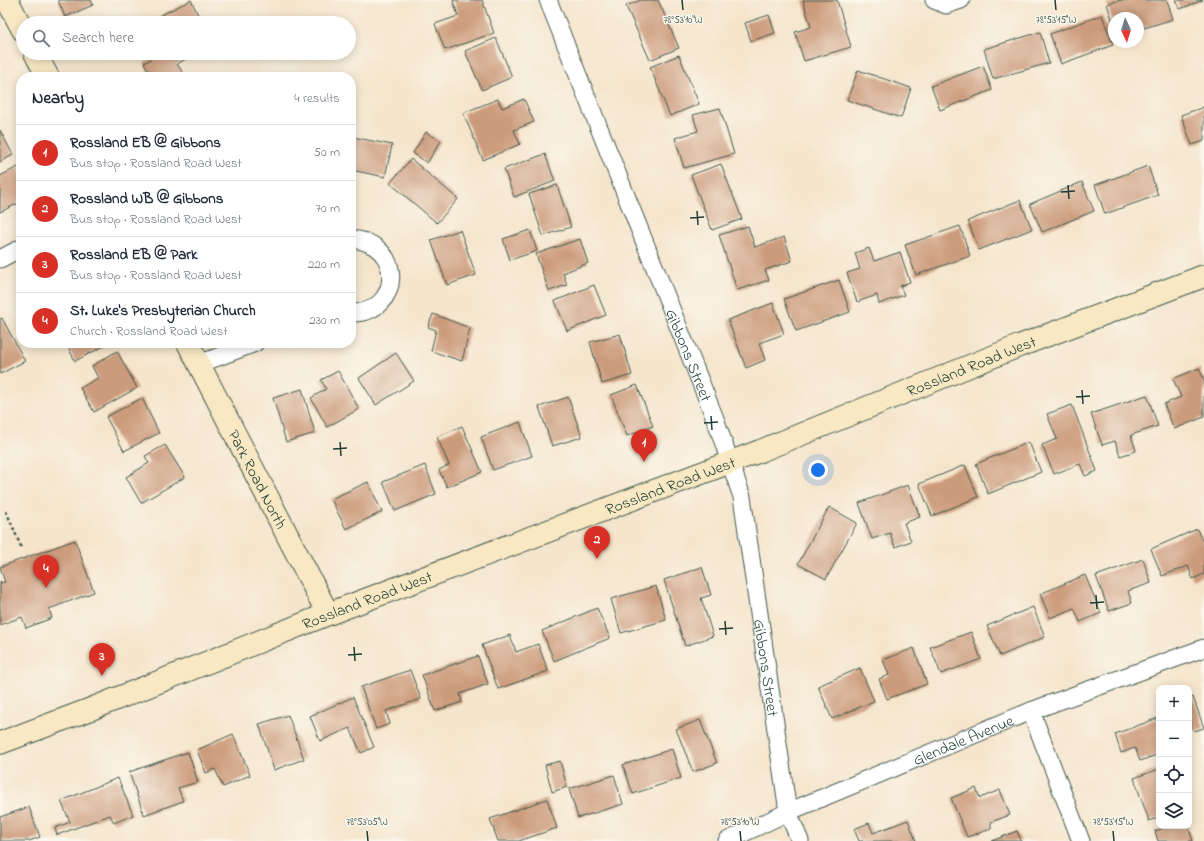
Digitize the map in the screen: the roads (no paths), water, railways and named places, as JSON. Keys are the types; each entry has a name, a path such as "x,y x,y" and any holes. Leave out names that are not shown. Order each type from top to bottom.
{"main road":[{"path":"7,0 16,17"},
{"path":"39,60 45,72"},
{"name":"Rossland Road West","path":"0,742 90,709 328,614 730,462 1019,346 1204,276"},
{"name":"Park Road North","path":"191,348 328,614"}],"street":[{"name":"Gibbons Street","path":"548,0 716,421 742,497 788,812 800,841"},
{"path":"934,0 946,6 961,0"},
{"path":"356,239 364,240 375,246 384,254 390,265 391,277 386,294 375,307 364,312 356,313"},
{"path":"0,259 16,251"},
{"path":"199,364 242,348"},
{"name":"Glendale Avenue","path":"727,841 788,812 1031,711 1204,648"},
{"path":"1031,711 1081,841"}],"place":[{"name":"Rossland EB @ Gibbons","path":"644,462"},
{"name":"Rossland WB @ Gibbons","path":"597,559"},
{"name":"St. Luke's Presbyterian Church","path":"46,588"},
{"name":"Rossland EB @ Park","path":"102,676"}]}
